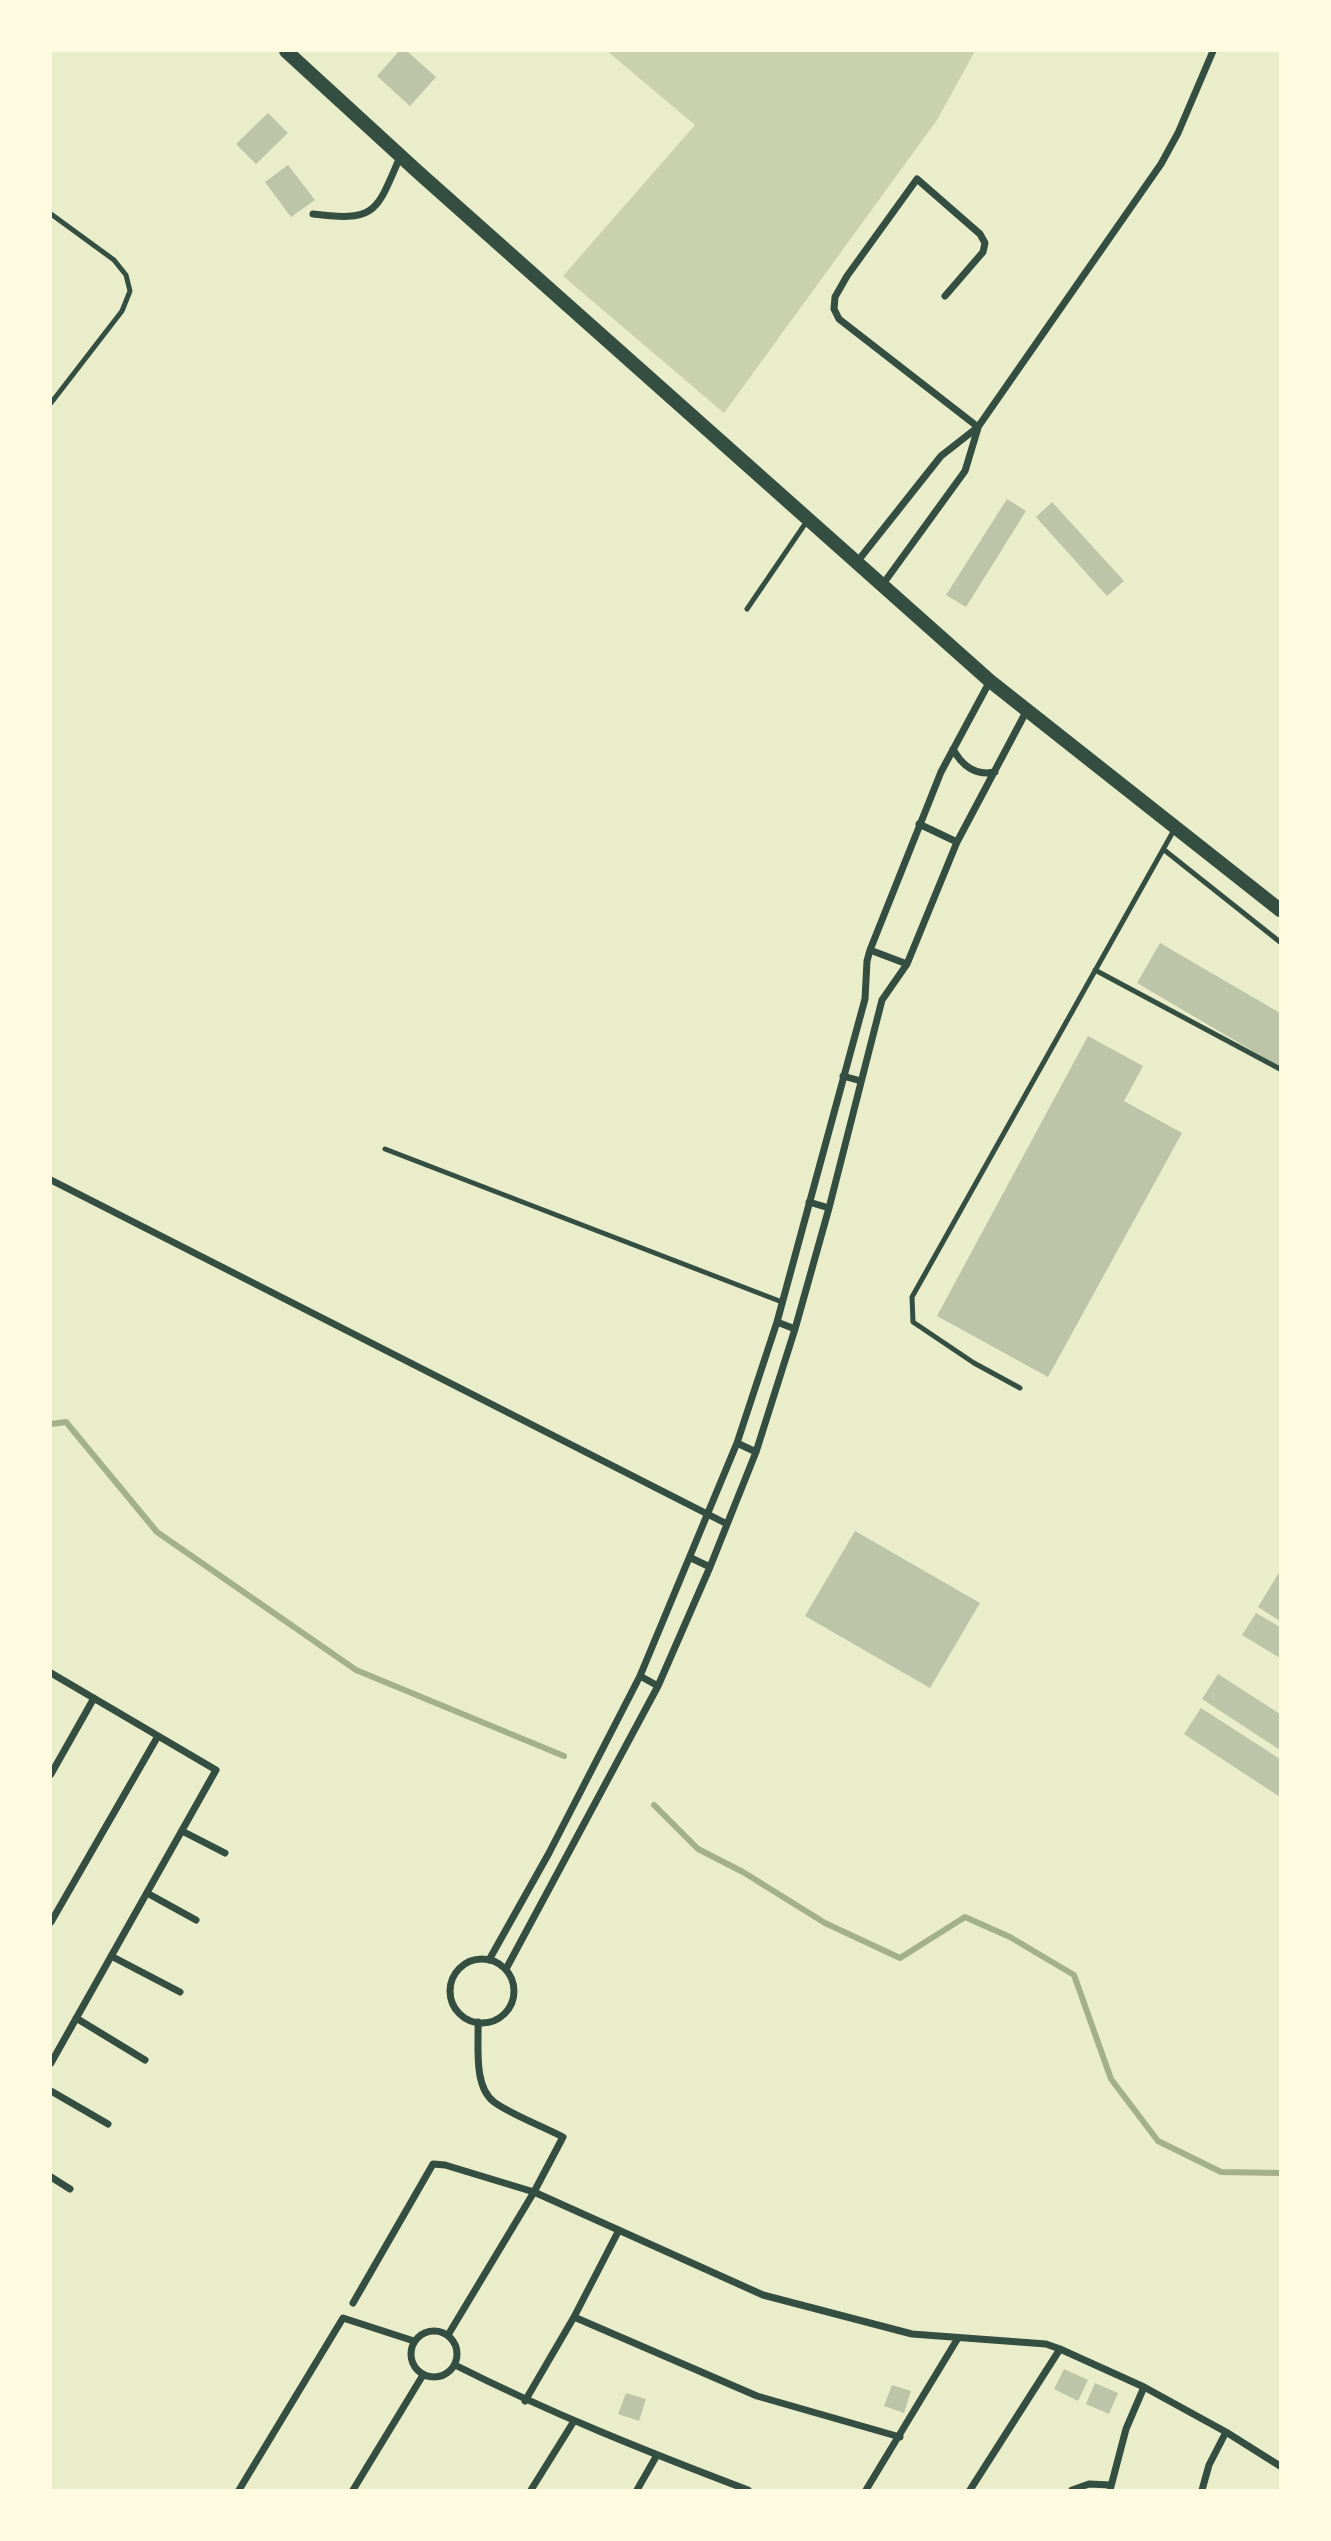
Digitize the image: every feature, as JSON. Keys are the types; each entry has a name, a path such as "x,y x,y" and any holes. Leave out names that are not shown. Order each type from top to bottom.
{"main road":[{"path":"286,51 400,156 990,681 1280,910"}],"street":[{"path":"857,562 941,456 978,427 1161,164 1178,133 1213,51"},
{"path":"313,214 345,218 362,216 376,206 400,156"},
{"path":"945,296 982,252 985,243 980,234 917,179 847,276 835,297 834,309 839,319 978,427"},
{"path":"883,584 965,471 978,427"},
{"path":"489,1960 549,1853 640,1676 737,1443 777,1321 865,999 870,950 919,824 953,750 990,681"},
{"path":"506,1969 658,1686 710,1567 756,1452 795,1329 882,1000 908,964 957,842 1027,710"},
{"path":"953,750 970,769 985,774 995,772"},
{"path":"919,824 957,842"},
{"path":"870,950 908,964"},
{"path":"843,1076 861,1081"},
{"path":"51,1180 727,1524"},
{"path":"810,1202 829,1208"},
{"path":"777,1321 795,1329"},
{"path":"737,1443 756,1452"},
{"path":"691,1558 710,1567"},
{"path":"51,1673 216,1770 51,2063"},
{"path":"640,1676 658,1686"},
{"path":"51,1773 94,1698"},
{"path":"51,1922 158,1736"},
{"path":"594,1768 610,1775"},
{"path":"182,1830 226,1853"},
{"path":"549,1853 564,1862"},
{"path":"147,1893 196,1920"},
{"path":"111,1956 180,1992"},
{"path":"489,1960 506,1969 514,1989 508,2010 490,2022 478,2022 460,2014 450,1996 454,1976 469,1962 489,1960"},
{"path":"76,2018 145,2060"},
{"path":"448,2335 534,2192 563,2137 493,2101 486,2091 481,2073 478,2022"},
{"path":"51,2091 108,2124"},
{"path":"353,2302 433,2164 445,2165 534,2192 763,2295 912,2334 1046,2344 1060,2349 1144,2387 1226,2432 1280,2466"},
{"path":"51,2177 70,2189"},
{"path":"525,2401 574,2317 619,2230"},
{"path":"574,2317 757,2396 900,2437"},
{"path":"239,2490 343,2318 414,2341"},
{"path":"426,2331 442,2331 448,2335 457,2348 455,2365 439,2377 423,2375 416,2370 410,2356 414,2341 426,2331"},
{"path":"866,2490 958,2338"},
{"path":"970,2490 1060,2349"},
{"path":"455,2365 525,2401 746,2490"},
{"path":"353,2490 423,2375"},
{"path":"1072,2490 1089,2484 1110,2488 1126,2429 1144,2387"},
{"path":"531,2490 574,2421"},
{"path":"1202,2490 1209,2465 1226,2432"},
{"path":"637,2490 657,2455"}],"lane":[{"path":"51,214 114,260 126,275 130,291 122,311 51,403"},
{"path":"747,609 809,518"},
{"path":"1020,1388 974,1363 913,1322 912,1297 1176,827"},
{"path":"1163,849 1280,942"},
{"path":"1095,970 1280,1069"},
{"path":"385,1149 782,1302"}],"green space":[{"path":"607,51 975,51 937,120 724,413 563,276 695,125"}],"building":[{"path":"399,51 407,51 436,77 410,106 377,76"},
{"path":"268,113 288,133 256,164 236,144"},
{"path":"288,165 315,200 291,217 265,182"},
{"path":"1007,499 1026,511 966,607 946,595"},
{"path":"1052,502 1124,581 1107,596 1036,517"},
{"path":"1160,943 1280,1013 1280,1067 1137,983"},
{"path":"1088,1036 1143,1066 1124,1101 1182,1133 1048,1377 937,1316"},
{"path":"855,1531 980,1603 930,1688 805,1616"},
{"path":"1280,1571 1280,1621 1258,1607"},
{"path":"1256,1613 1280,1627 1280,1658 1242,1635"},
{"path":"1218,1674 1280,1714 1280,1750 1202,1699"},
{"path":"1201,1708 1280,1759 1280,1797 1184,1734"},
{"path":"1064,2369 1088,2380 1078,2401 1054,2389"},
{"path":"1095,2383 1118,2393 1109,2414 1086,2404"},
{"path":"892,2385 911,2391 904,2413 884,2406"},
{"path":"626,2393 646,2399 639,2421 618,2414"}],"waterway":[{"path":"51,1424 66,1422 157,1532 356,1670 564,1756"},
{"path":"654,1805 698,1849 743,1872 825,1923 900,1958 965,1917 1010,1937 1074,1975 1111,2079 1158,2141 1221,2172 1280,2173"}]}
